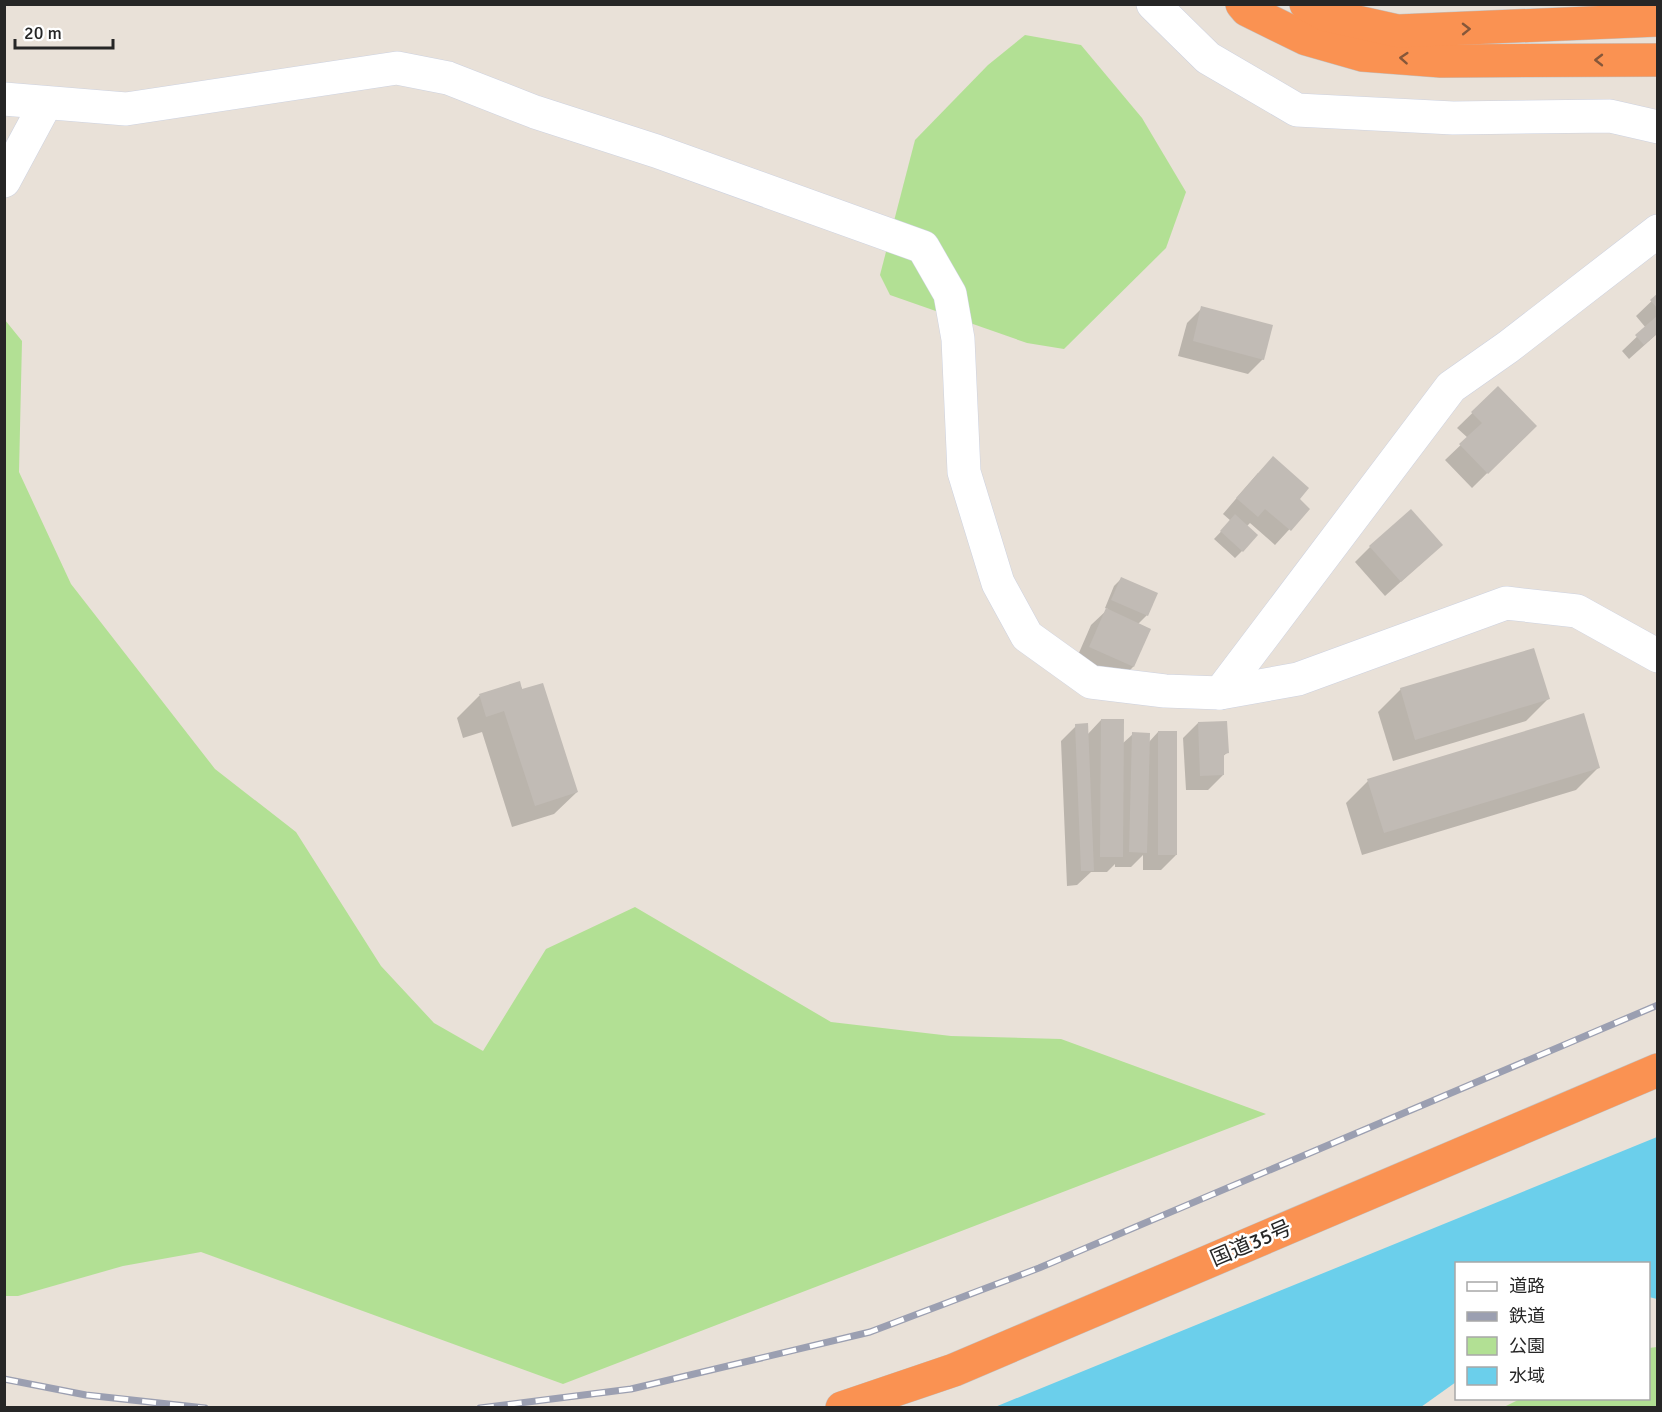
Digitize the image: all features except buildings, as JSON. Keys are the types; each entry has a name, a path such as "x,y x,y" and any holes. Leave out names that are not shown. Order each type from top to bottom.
{"highway":[{"path":"1242,4 1247,10 1306,39 1362,55 1440,61 1658,60"},
{"path":"1306,4 1326,15 1398,31 1658,20"},
{"name":"国道35号","path":"842,1407 954,1370 1658,1070"}],"street":[{"path":"1153,4 1208,58 1297,110 1453,118 1610,116 1658,127"},
{"path":"4,99 126,110 397,68 448,78 535,112 667,155 923,247 950,294 958,339 964,472 998,583 1027,636 1091,681 1164,692 1220,693 1298,680 1506,603 1577,611 1658,656"},
{"path":"4,181 46,103"},
{"path":"1220,693 1451,387 1508,347 1658,231"}],"green space":[{"path":"1025,35 1081,45 1142,118 1186,192 1166,248 1064,349 1027,343 890,295 880,275 915,140 988,65"},
{"path":"5,320 22,341 19,472 71,584 215,769 296,832 381,966 434,1023 483,1051 546,949 635,907 831,1022 951,1036 1061,1039 1266,1114 563,1384 201,1252 123,1266 18,1296 5,1296"},
{"path":"1657,1347 1657,1407 1504,1407 1518,1400 1650,1400 1650,1348"}],"water":[{"path":"1657,1137 1657,1299 1650,1297 1650,1262 1455,1262 1455,1383 1421,1407 995,1407"}],"railway":[{"path":"480,1408 631,1389 870,1332 1039,1268 1658,1005"},
{"path":"4,1379 86,1395 205,1408"}]}
